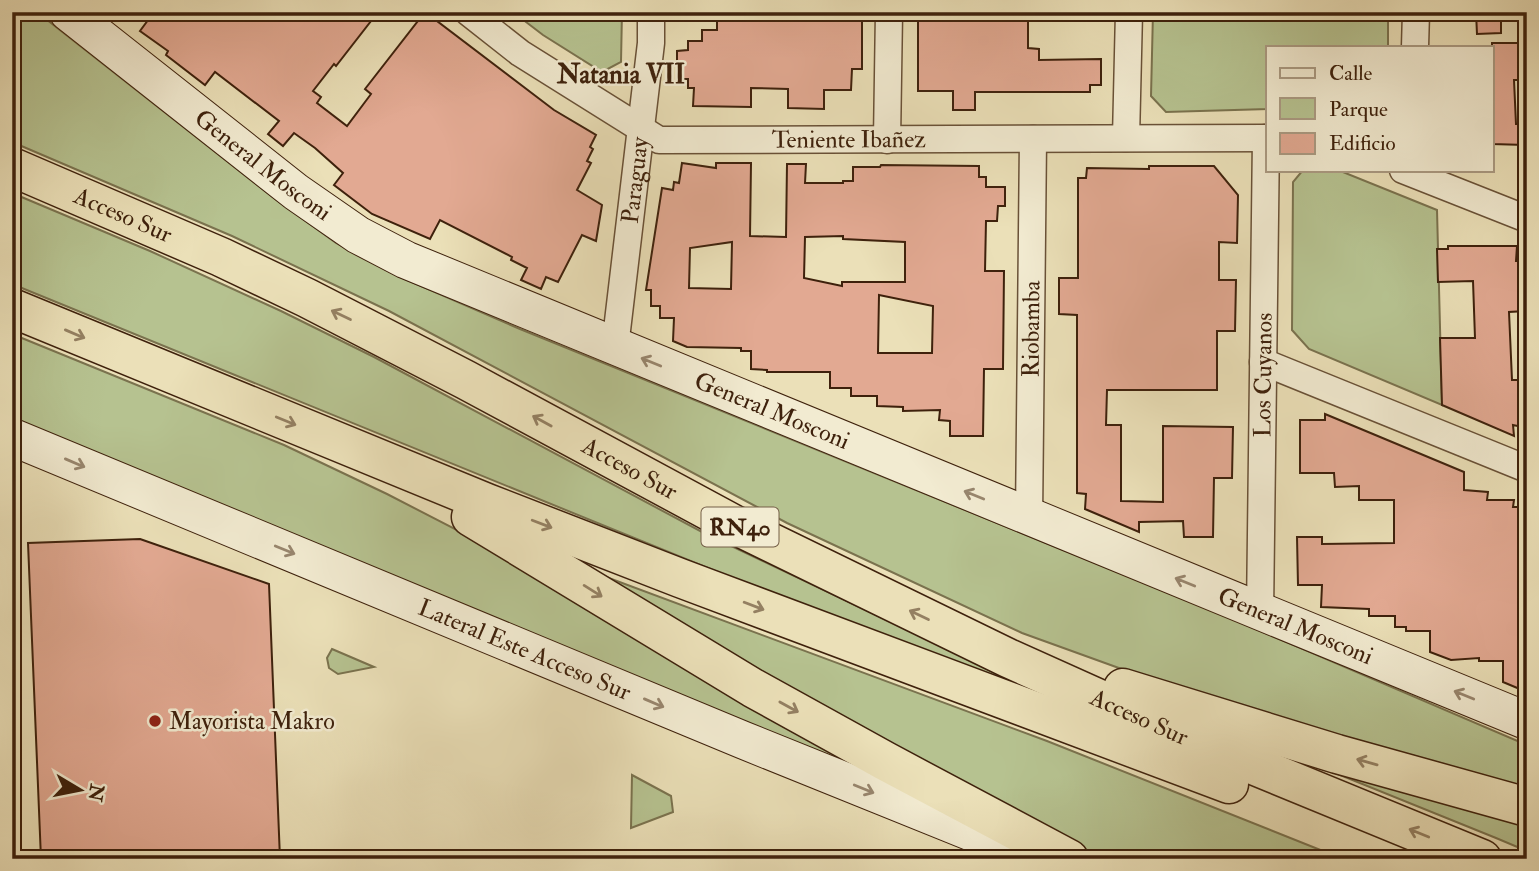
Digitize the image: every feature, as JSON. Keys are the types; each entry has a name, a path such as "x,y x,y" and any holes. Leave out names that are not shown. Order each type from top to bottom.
{"highway":[{"name":"Acceso Sur","path":"12,167 221,257 344,316 726,520 954,632 1163,728 1482,859"},
{"name":"Acceso Sur","path":"12,308 344,445 668,573 1186,767 1412,859"},
{"path":"344,445 506,537 753,688 1069,859"},
{"path":"954,632 1337,754 1527,807"}],"street":[{"name":"General Mosconi","path":"68,12 296,192 358,234 406,260 1527,721"},
{"name":"Teniente Ibañez","path":"468,12 520,53 659,140 1266,138"},
{"name":"Paraguay","path":"615,347 651,43 651,12"},
{"path":"887,140 889,12"},
{"path":"1126,138 1129,12"},
{"path":"1415,46 1416,12"},
{"name":"Riobamba","path":"1028,518 1033,139"},
{"name":"Los Cuyanos","path":"1260,613 1267,172"},
{"path":"1411,172 1527,219"},
{"path":"1264,362 1527,469"},
{"name":"Lateral Este Acceso Sur","path":"12,437 730,735 1038,859"}],"green space":[{"path":"12,12 37,12 274,198 336,243 398,276 520,329 1228,617 1527,745 1527,793 1141,676 1022,633 787,523 389,311 232,236 12,142"},
{"path":"513,12 622,12 621,62 602,72 543,35"},
{"path":"1153,12 1388,12 1388,46 1266,46 1266,109 1166,112 1151,96"},
{"path":"1301,172 1343,172 1437,210 1442,405 1309,349 1292,330 1293,182"},
{"path":"12,193 150,251 281,311 374,357 704,533 1015,681 981,672 725,575 12,284"},
{"path":"12,334 284,445 387,494 515,560 876,777 12,419"},
{"path":"590,571 1047,741 1343,859 1093,859 1036,832"},
{"path":"332,649 374,667 338,674 329,668 327,658"},
{"path":"1293,756 1527,818 1527,851 1496,838"},
{"path":"632,775 671,796 673,812 631,828"}],"building":[{"path":"154,12 378,12 313,91 321,97 317,103 347,126 371,94 365,89 425,12 554,110 596,135 587,161 591,163 577,190 602,205 596,241 582,235 558,282 546,277 541,289 521,280 527,268 511,260 512,257 440,220 430,239 372,214 334,185 343,173 315,148 294,133 283,146 268,134 279,121 215,72 205,85 166,55 168,51 140,31"},
{"path":"717,12 837,12 837,15 862,16 862,69 852,69 851,90 824,90 824,109 788,108 788,89 751,88 751,107 693,106 694,88 688,88 688,79 677,79 677,51 688,50 688,41 702,41 702,30 717,30"},
{"path":"918,12 1010,12 1010,18 1028,19 1028,48 1039,49 1039,60 1101,59 1101,85 1090,85 1090,92 975,92 975,110 953,110 953,91 918,91"},
{"path":"1476,12 1501,12 1501,33 1477,34"},
{"path":"1492,43 1527,43 1527,80 1514,80 1516,124 1527,124 1527,145 1494,144"},
{"path":"682,163 716,168 716,163 751,163 750,236 786,237 787,164 806,164 805,183 853,181 853,167 979,166 979,177 986,177 986,187 1005,187 1005,206 998,206 997,221 986,221 985,271 1004,271 1003,369 984,369 983,436 950,436 950,421 939,420 940,410 903,411 903,407 877,406 877,396 851,396 851,388 830,388 830,372 767,372 751,369 751,351 741,351 741,348 687,347 673,341 674,318 660,318 660,306 651,306 651,290 646,290 662,188 673,190 674,182 679,183","holes":["843,236 843,239 905,242 905,282 842,282 842,286 804,278 805,237","732,242 731,289 689,288 690,248","879,295 933,306 932,353 878,353"]},
{"path":"1149,166 1214,166 1238,195 1237,243 1219,242 1219,280 1236,280 1235,331 1217,331 1217,390 1107,390 1106,425 1121,425 1121,501 1163,502 1163,426 1233,427 1232,478 1214,478 1213,537 1184,537 1183,521 1139,522 1139,532 1085,509 1086,494 1077,493 1077,315 1059,314 1059,278 1078,278 1078,178 1086,178 1087,168 1149,169"},
{"path":"1448,246 1517,246 1516,261 1527,261 1527,311 1509,312 1512,380 1527,380 1527,428 1513,425 1514,436 1442,405 1440,338 1475,338 1473,281 1438,282 1437,249 1448,249"},
{"path":"1325,414 1464,472 1464,490 1488,492 1487,500 1514,500 1513,507 1521,507 1521,528 1527,528 1527,692 1503,682 1503,661 1479,661 1479,658 1451,660 1430,652 1430,631 1406,631 1406,627 1395,627 1395,616 1369,616 1369,609 1321,607 1322,585 1298,585 1297,537 1322,537 1322,544 1394,543 1394,500 1359,500 1359,486 1335,487 1334,473 1300,473 1300,420 1325,420"},
{"name":"Mayorista Makro","path":"140,539 269,584 280,859 41,859 28,543"}],"place":[{"name":"Mayorista Makro","path":"155,721"}],"district":[{"name":"Natania VII","path":"621,75"}]}
